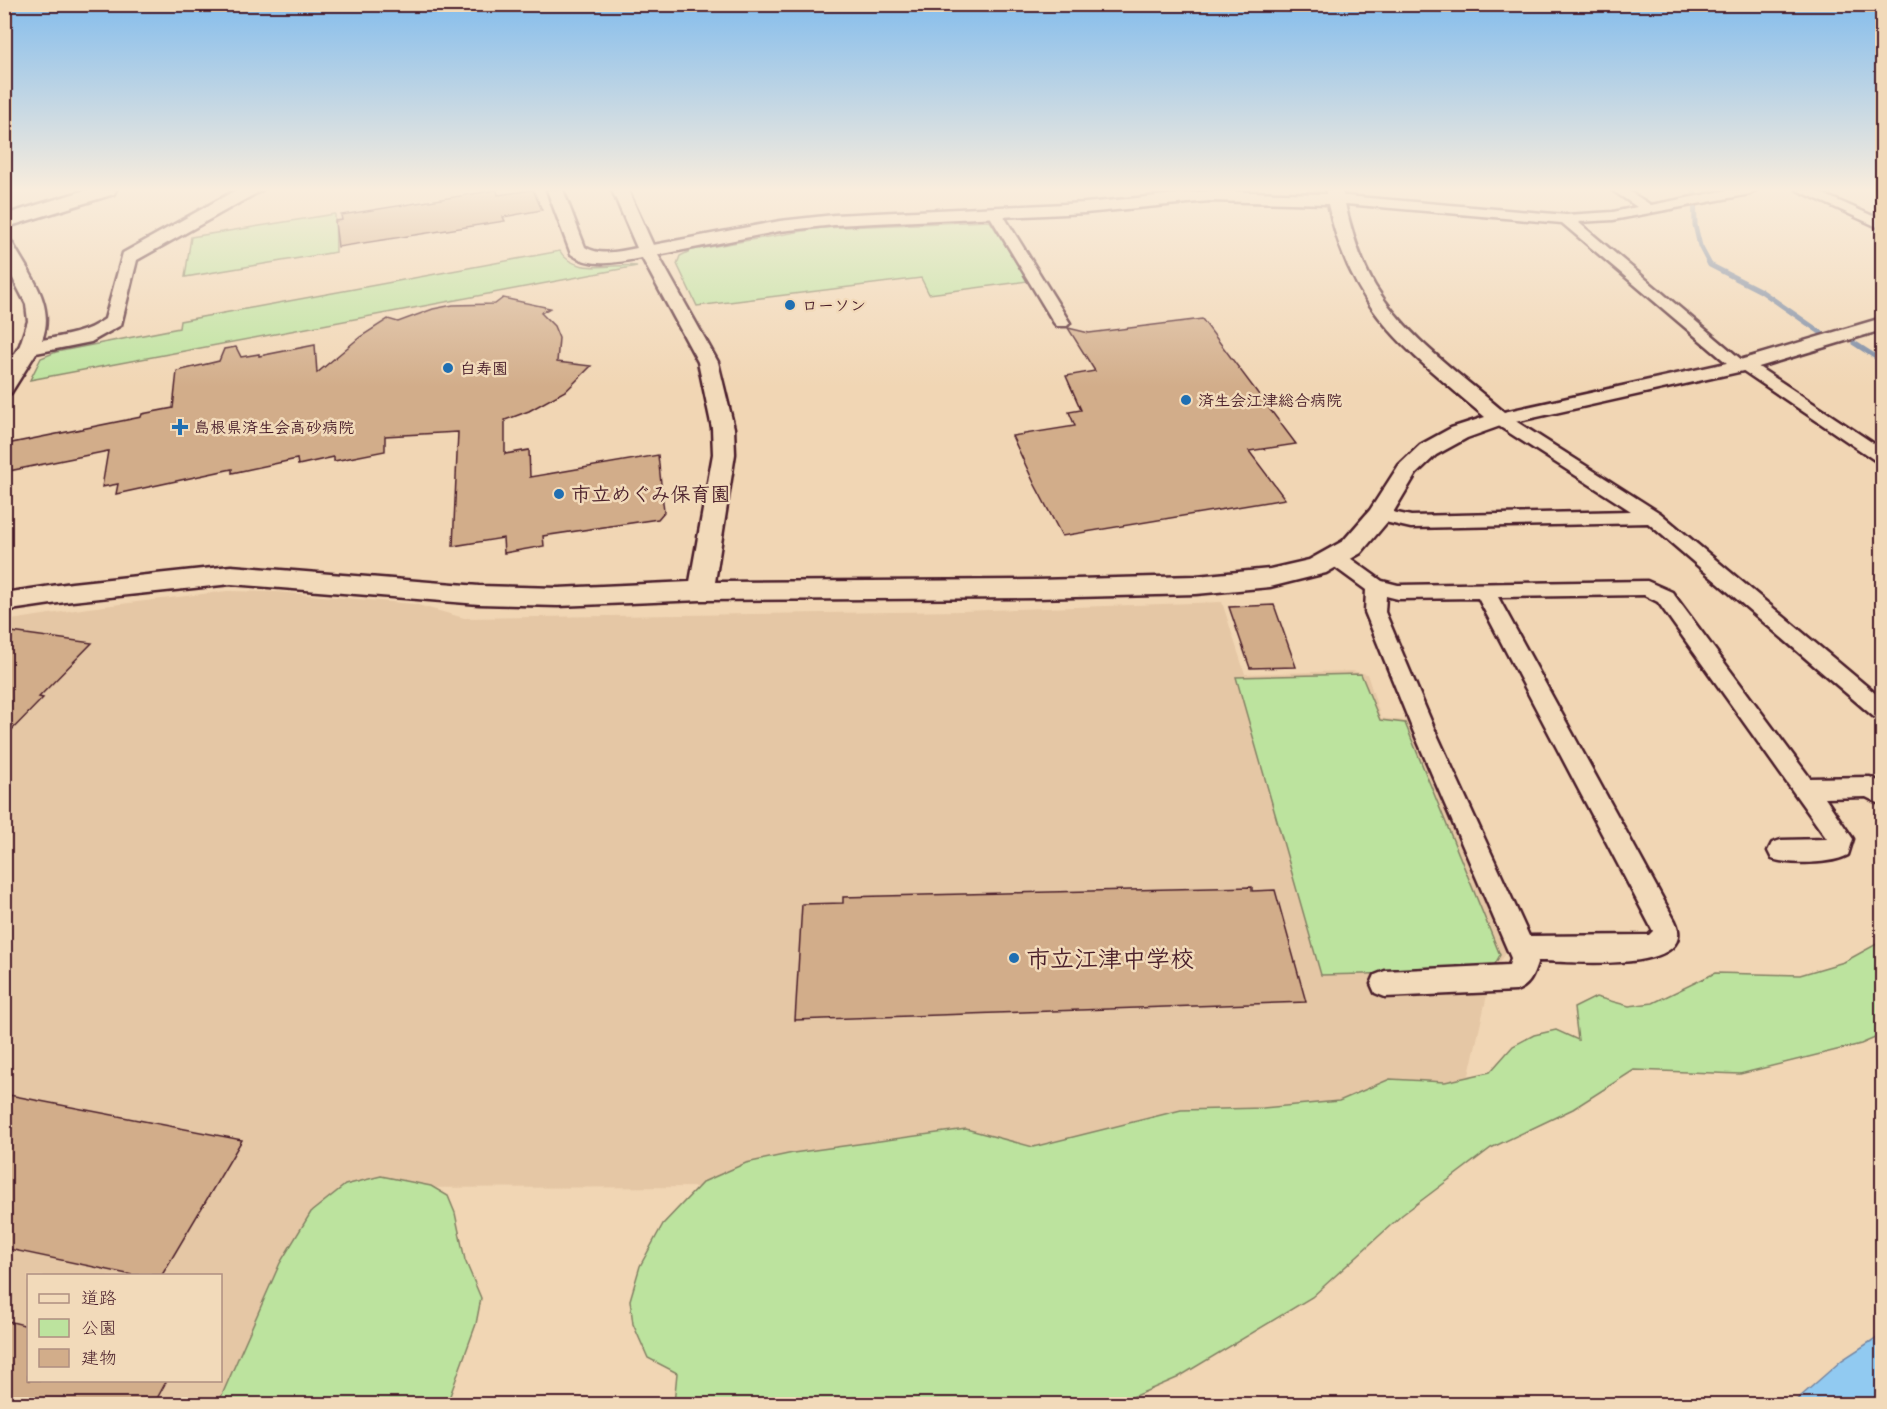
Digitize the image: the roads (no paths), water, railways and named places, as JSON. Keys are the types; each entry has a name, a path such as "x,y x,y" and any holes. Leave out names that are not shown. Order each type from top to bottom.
{"street":[{"path":"4,389 28,348 38,320 31,294 10,256"},
{"path":"28,348 75,339 106,328 114,321 129,257 131,256"},
{"path":"590,256 599,258 625,256"},
{"path":"650,256 708,362 723,428 724,454 701,591"},
{"path":"1021,256 1062,323"},
{"path":"1353,256 1365,285 1377,304 1403,334 1500,419 1653,518 1882,711"},
{"path":"1610,256 1743,366 1882,457"},
{"path":"4,602 72,592 231,575 491,596 558,597 701,591 1036,589 1242,582 1293,574 1336,558 1352,547 1379,515 1407,470 1428,450 1459,433 1500,419 1743,366 1882,324"},
{"path":"1379,515 1411,522 1653,518"},
{"path":"1336,558 1376,587 1398,592 1647,588 1665,597 1838,832 1840,844 1834,850 1781,851"},
{"path":"1376,587 1376,612 1380,623 1423,728 1525,958 1516,978 1385,984"},
{"path":"1484,590 1658,911 1666,930 1665,938 1660,943 1643,949 1521,948"},
{"path":"1805,788 1870,787 1882,795"}],"water":[{"path":"1882,1334 1882,1404 1792,1404 1842,1360"}],"waterway":[{"path":"1705,256 1710,265 1761,291 1823,334"},
{"path":"1854,343 1882,361"}],"place":[{"name":"ローソン","path":"790,305"},
{"name":"白寿園","path":"448,368"},
{"name":"済生会江津総合病院","path":"1186,400"},
{"name":"島根県済生会高砂病院","path":"180,427"},
{"name":"市立めぐみ保育園","path":"559,494"},
{"name":"市立江津中学校","path":"1014,958"}]}
